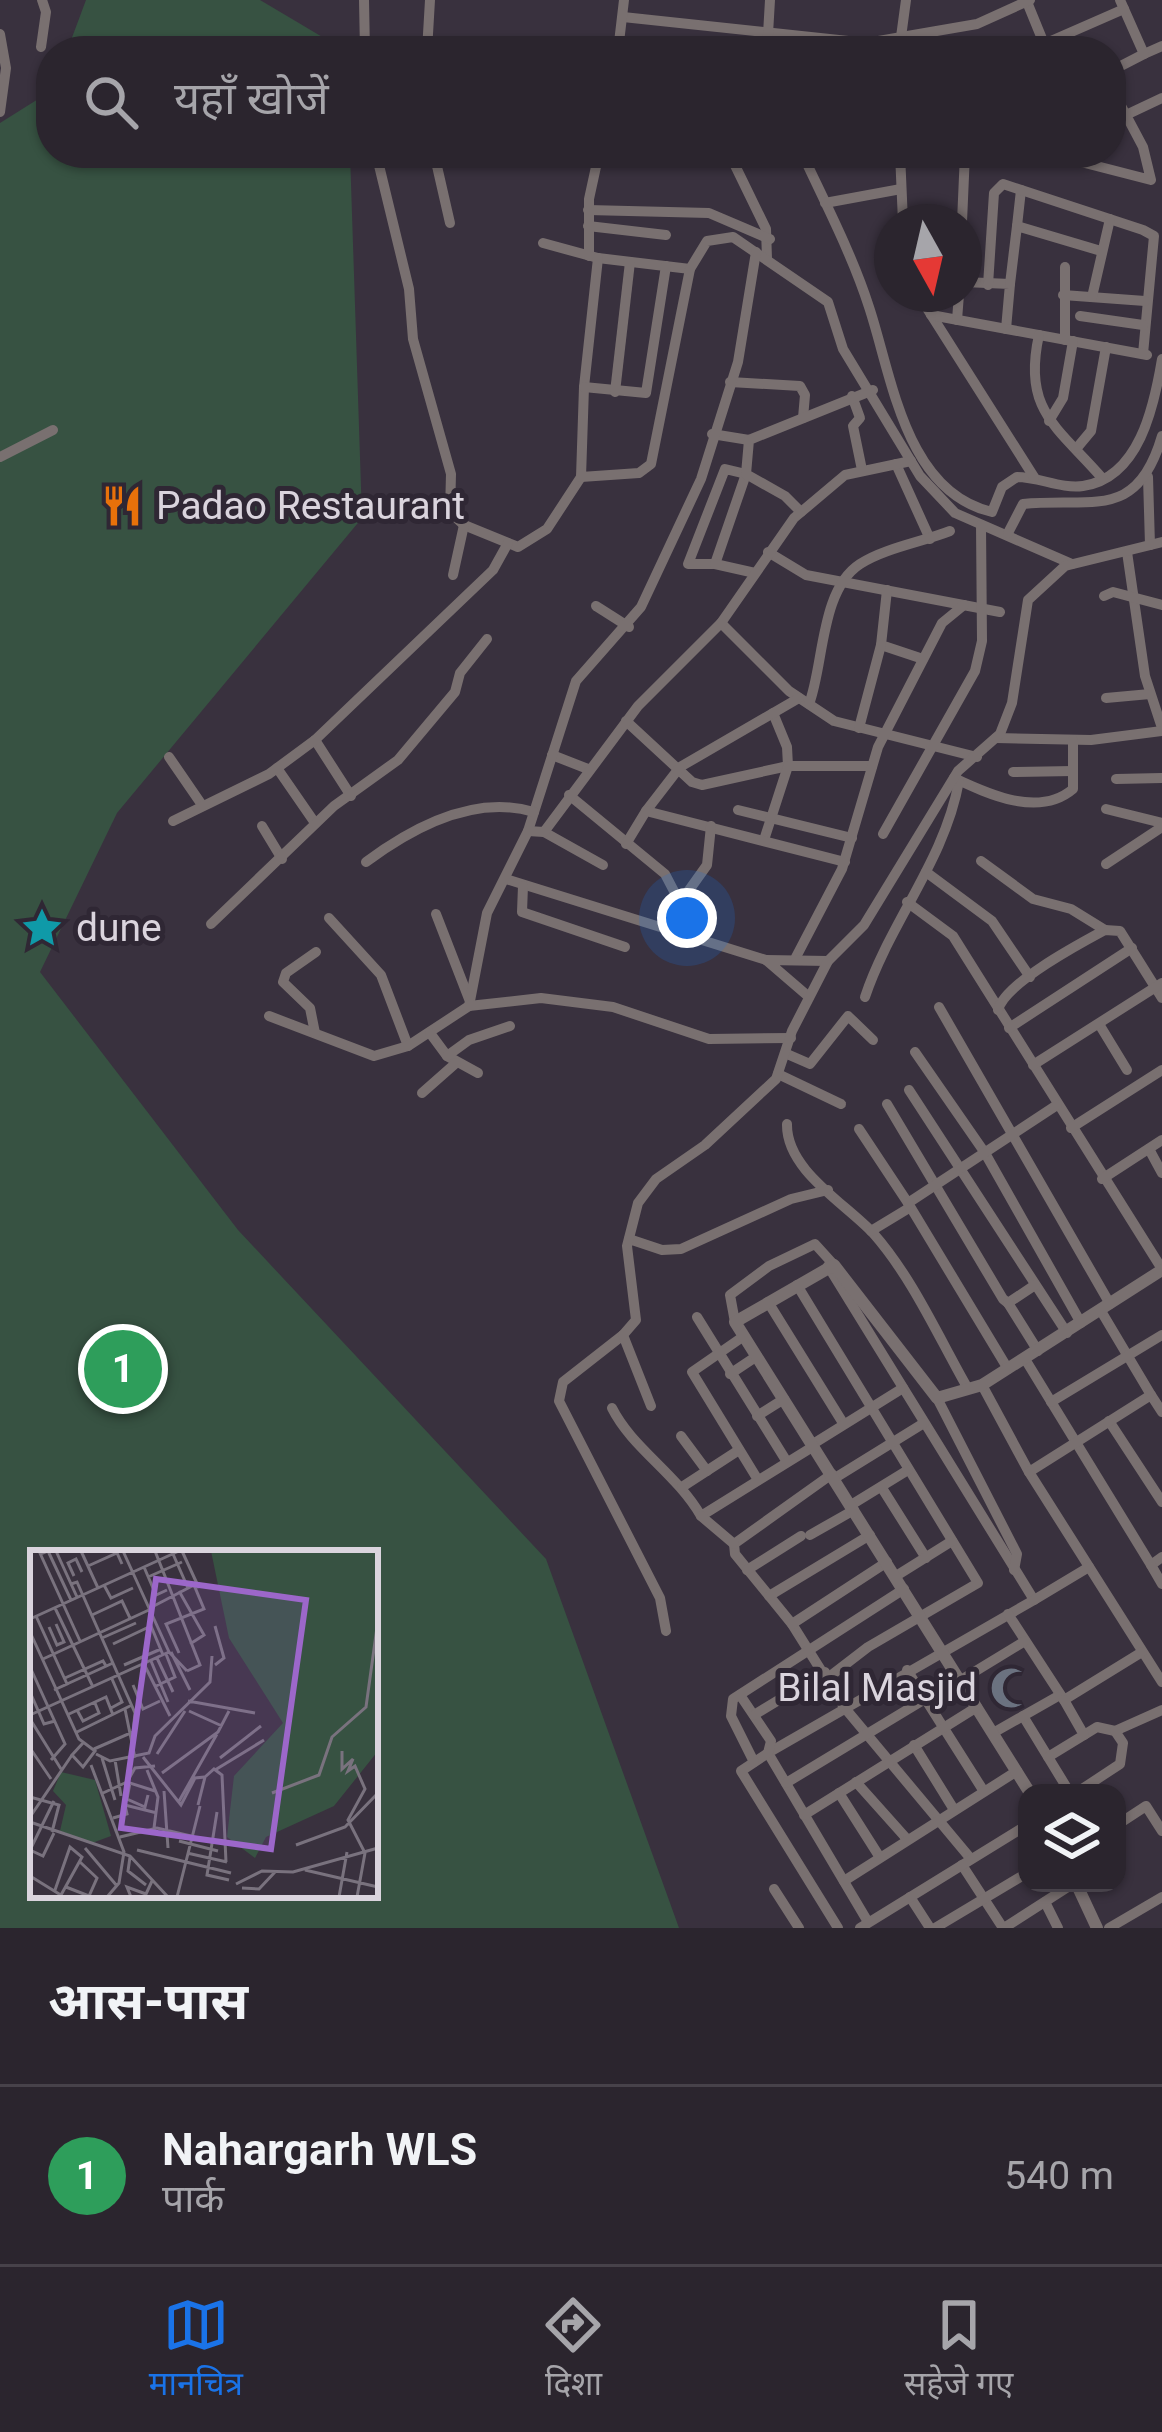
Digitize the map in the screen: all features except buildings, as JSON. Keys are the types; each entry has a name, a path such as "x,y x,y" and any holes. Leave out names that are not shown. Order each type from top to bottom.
{"street":[{"path":"42,0 46,12 43,36"},
{"path":"364,0 364,36"},
{"path":"428,36 430,0"},
{"path":"620,36 624,0"},
{"path":"767,36 770,0"},
{"path":"904,36 906,0"},
{"path":"910,36 977,24 1029,1 1041,36"},
{"path":"1066,36 1122,4 1144,54"},
{"path":"623,17 809,36"},
{"path":"0,34 5,68 0,112"},
{"path":"1126,63 1162,46"},
{"path":"1156,182 1126,115 1162,98"},
{"path":"380,168 409,289 413,339 451,474 450,512 464,525 518,547 547,529 581,477 594,257 588,210 596,168"},
{"path":"437,168 450,223"},
{"path":"469,1002 487,913 528,831 576,681 628,626 701,479 766,249 735,168"},
{"path":"809,168 869,307 887,385 916,460 962,502 992,512 1009,481 1034,477 1083,486 1126,465 1162,359 932,315"},
{"path":"900,168 902,204"},
{"path":"963,204 964,168"},
{"path":"1114,168 1156,182"},
{"path":"988,285 994,193 1003,184 1158,238 1145,302 1143,354"},
{"path":"825,203 901,189"},
{"path":"1006,329 1021,190"},
{"path":"588,210 709,213 766,249 827,302 843,349 955,513 1072,564"},
{"path":"1092,297 1110,219"},
{"path":"588,226 666,236"},
{"path":"1017,226 1100,251"},
{"path":"581,477 639,472 651,464 689,269 700,248 718,237 733,237 766,249"},
{"path":"543,243 594,257 689,269"},
{"path":"615,392 630,262"},
{"path":"584,387 646,393 666,266"},
{"path":"1049,421 1063,398 1069,341 1065,267"},
{"path":"982,284 1010,284"},
{"path":"1063,295 1145,302"},
{"path":"930,312 1034,477"},
{"path":"957,320 958,312"},
{"path":"1080,316 1143,325"},
{"path":"1039,335 1031,380 1049,421 1103,478"},
{"path":"657,342 673,343"},
{"path":"1076,449 1091,431 1106,347"},
{"path":"730,382 800,386 805,395 803,418"},
{"path":"712,434 749,440 887,385"},
{"path":"852,396 860,418 853,426 862,470"},
{"path":"0,457 53,430"},
{"path":"715,564 746,474 749,440"},
{"path":"996,738 1012,703 1028,600 1072,564 1156,544 1153,479 1161,444"},
{"path":"544,832 626,721 721,623 800,512 844,475 916,460"},
{"path":"896,464 930,538"},
{"path":"688,564 725,469 746,474 785,496 800,512"},
{"path":"1007,533 1023,504 1097,503 1153,479"},
{"path":"453,575 464,525"},
{"path":"883,834 939,744 975,671 984,527"},
{"path":"804,701 844,581 867,560 950,531"},
{"path":"173,821 277,769 315,740 493,570 508,542"},
{"path":"768,552 806,574 1000,611"},
{"path":"666,1631 660,1598 559,1401 563,1382 623,1335 636,1319 628,1239 638,1203 656,1179 705,1145 778,1074 828,961 864,925 971,753 996,738 1073,740 1162,730 1150,694 1127,552"},
{"path":"660,565 715,564 754,573"},
{"path":"860,728 881,645 887,590"},
{"path":"1104,596 1112,592 1162,605"},
{"path":"796,957 844,862 872,766 923,658 942,623 964,605"},
{"path":"596,607 628,626"},
{"path":"721,623 804,701 834,721 971,753"},
{"path":"211,924 315,823 427,730 455,692 460,673 487,639"},
{"path":"881,645 923,658"},
{"path":"1106,698 1150,694"},
{"path":"626,844 680,767 773,713 804,701"},
{"path":"764,840 788,766 787,747 773,713"},
{"path":"626,721 692,782 702,785 788,766 872,766"},
{"path":"315,740 351,796"},
{"path":"957,779 1028,803 1066,795 1073,789 1073,740"},
{"path":"552,755 588,769"},
{"path":"169,757 202,805"},
{"path":"277,769 315,823"},
{"path":"1013,772 1073,770"},
{"path":"1116,779 1162,778"},
{"path":"865,998 879,955 951,816 957,779"},
{"path":"568,795 665,874 699,939"},
{"path":"366,862 400,836 448,817 496,806 534,812"},
{"path":"1106,809 1162,825"},
{"path":"738,810 852,838"},
{"path":"646,812 844,862"},
{"path":"1106,864 1162,825"},
{"path":"262,826 282,859"},
{"path":"682,900 707,865 711,826"},
{"path":"528,831 544,832 603,865"},
{"path":"981,861 1033,898 1071,909 1105,930 1120,931 1160,989 1033,1065"},
{"path":"926,872 992,921 1030,977"},
{"path":"506,879 766,960 828,961"},
{"path":"523,886 520,907 528,916 625,947"},
{"path":"734,1544 924,1421 937,1398 1008,1369 1162,1270 953,936 907,902"},
{"path":"436,914 469,1002"},
{"path":"328,918 381,975 408,1046"},
{"path":"998,1010 1001,998 1105,930"},
{"path":"1009,1028 1132,948"},
{"path":"315,1033 310,1008 285,987 283,976 316,952"},
{"path":"766,960 809,997"},
{"path":"269,1016 362,1056 408,1046 469,1002 541,998 577,1000 709,1039 791,1038"},
{"path":"939,1007 1158,1402 1109,1421 1029,1472"},
{"path":"787,1054 810,1064 848,1016 873,1040"},
{"path":"1099,1024 1127,1070"},
{"path":"422,1093 469,1040 509,1027"},
{"path":"430,1033 452,1060 478,1073"},
{"path":"915,1052 985,1153 1082,1323"},
{"path":"1071,1128 1162,1070"},
{"path":"778,1074 841,1104"},
{"path":"909,1090 1066,1333"},
{"path":"887,1104 1008,1303 1051,1402 1156,1561 1162,1584"},
{"path":"871,1231 1057,1105"},
{"path":"788,1124 790,1143 828,1190 871,1231 1162,1682"},
{"path":"859,1129 1008,1369"},
{"path":"1102,1179 1162,1140"},
{"path":"1150,1149 1162,1173"},
{"path":"628,1239 662,1250 681,1249 791,1199 828,1190"},
{"path":"1014,1570 1017,1554 937,1398 815,1244 769,1266 730,1295 735,1322 1025,1784"},
{"path":"735,1322 831,1265"},
{"path":"831,1265 1034,1600"},
{"path":"754,1714 978,1582 797,1285"},
{"path":"1008,1303 1035,1285"},
{"path":"768,1302 843,1423"},
{"path":"697,1317 787,1462"},
{"path":"623,1335 651,1406"},
{"path":"1051,1402 1162,1335"},
{"path":"744,1336 692,1372 758,1480"},
{"path":"730,1374 757,1356"},
{"path":"701,1516 903,1388"},
{"path":"758,1416 784,1399"},
{"path":"612,1408 627,1435 656,1456 701,1516 734,1544 747,1570 827,1675 844,1707 937,1819 1004,1928 1060,1892"},
{"path":"1109,1421 1162,1502"},
{"path":"681,1436 707,1471"},
{"path":"682,1487 739,1450"},
{"path":"747,1570 908,1470"},
{"path":"882,1487 926,1558"},
{"path":"769,1596 870,1534"},
{"path":"754,1762 730,1716 740,1695 952,1541"},
{"path":"792,1624 887,1562"},
{"path":"838,1928 740,1771 1089,1567"},
{"path":"1008,1614 1084,1735"},
{"path":"961,1680 1025,1641"},
{"path":"993,1732 1142,1652"},
{"path":"907,1670 983,1790"},
{"path":"740,1695 771,1741 767,1753 869,1922 886,1928"},
{"path":"786,1784 926,1699"},
{"path":"804,1815 977,1707"},
{"path":"1048,1757 1097,1727 1115,1731 1162,1710"},
{"path":"1023,1716 1067,1784"},
{"path":"1088,1784 1120,1764 1123,1743 1115,1731"},
{"path":"914,1745 952,1808"},
{"path":"844,1881 952,1808 1017,1771"},
{"path":"856,1782 906,1838"},
{"path":"839,1792 879,1856"},
{"path":"1126,1819 1146,1806 1162,1831"},
{"path":"869,1922 1018,1830"},
{"path":"910,1897 932,1928 1018,1878"},
{"path":"774,1889 799,1928"},
{"path":"1079,1892 1097,1928"},
{"path":"1109,1928 1162,1897"},
{"path":"1045,1901 1058,1928"},
{"path":"956,1916 963,1928"}],"green space":[{"path":"86,0 260,0 321,36 73,36"},
{"path":"36,100 36,168 350,168 362,518 117,813 40,972 238,1230 546,1559 679,1928 0,1928 0,123"}],"place":[{"name":"Padao Restaurant","path":"122,506"},
{"name":"dune","path":"42,928"},
{"name":"Nahargarh WLS","path":"123,1369"},
{"name":"Bilal Masjid","path":"1011,1688"}]}
